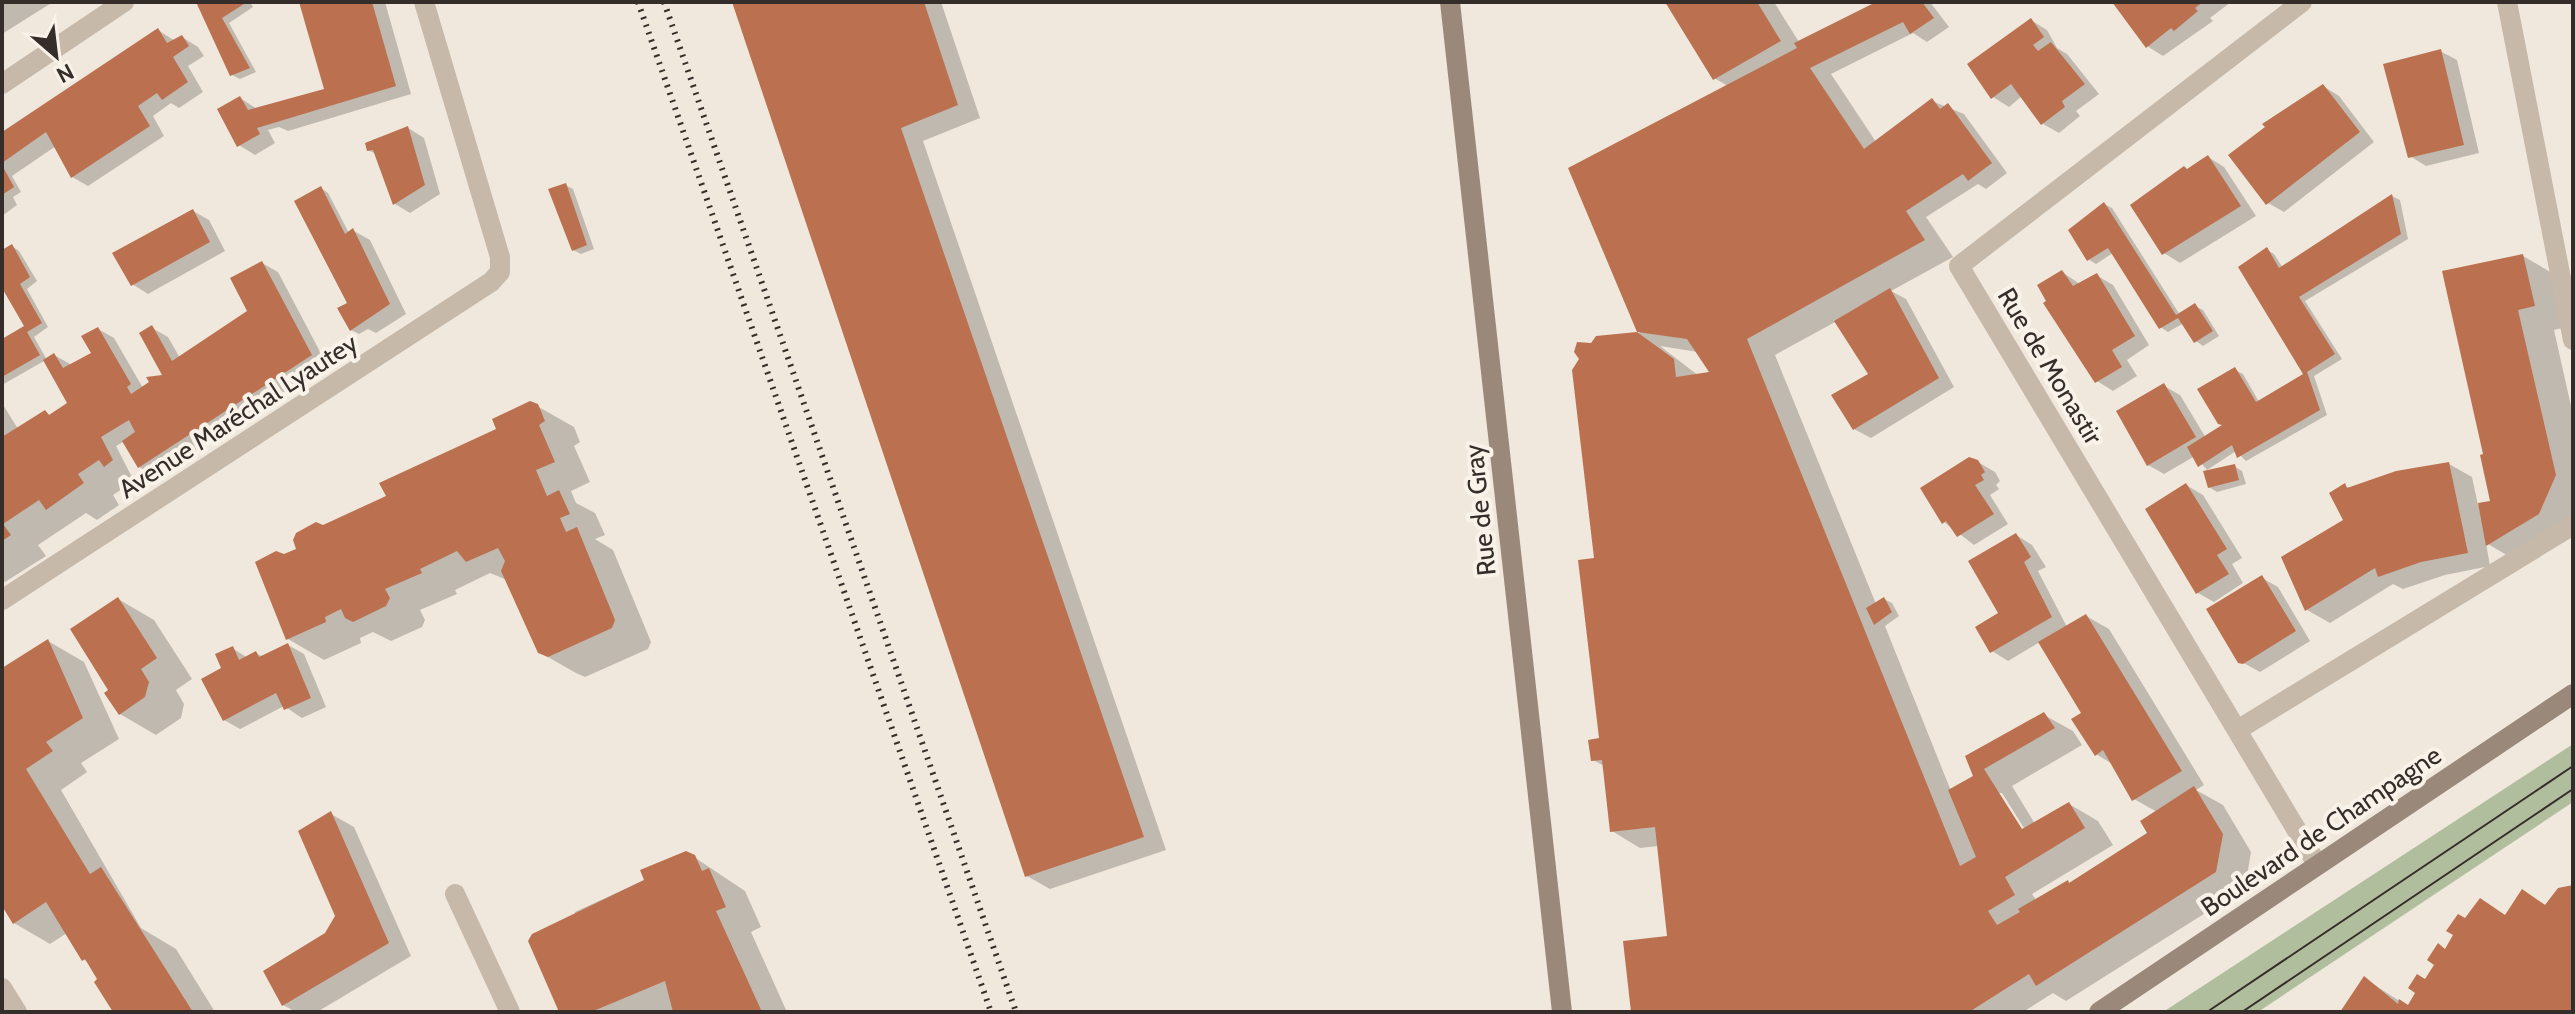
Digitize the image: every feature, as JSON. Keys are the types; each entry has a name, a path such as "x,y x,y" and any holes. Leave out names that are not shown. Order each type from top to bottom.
{"main road":[{"name":"Rue de Gray","path":"1450,2 1562,1012"},
{"name":"Boulevard de Champagne","path":"2099,1012 2573,694"}],"street":[{"path":"2,84 124,2"},
{"name":"Avenue Maréchal Lyautey","path":"2,600 491,282 500,272 500,257 424,2"},
{"name":"Rue de Monastir","path":"2302,2 1959,266 2239,729 2317,864"},
{"path":"2507,2 2573,340"},
{"path":"2239,729 2573,525"},
{"path":"455,894 510,1012"},
{"path":"2,988 17,1012"}],"green space":[{"path":"2573,744 2573,802 2258,1012 2163,1012"}],"building":[{"path":"196,2 247,2 222,18 250,68 230,76"},
{"path":"299,2 372,2 396,86 257,128 260,134 237,147 217,109 240,96 248,110 324,89"},
{"path":"732,2 924,2 958,105 901,128 1144,837 1025,877"},
{"path":"1665,2 1757,2 1781,41 1713,80"},
{"path":"1876,2 1922,2 1934,18 1910,34 1903,22 1810,68 1864,149 1932,98 1940,109 1948,103 1992,163 1968,181 1963,174 1906,211 1925,240 1747,339 1960,866 1976,857 1948,790 1973,776 1965,756 2044,712 2055,728 1984,769 2022,829 2069,802 2085,828 2005,877 2015,895 1988,911 1997,925 2020,912 2018,909 2068,880 2069,883 2147,833 2140,821 2194,786 2223,834 2216,872 2036,986 2029,974 1969,1012 1631,1012 1623,941 1667,936 1655,827 1610,832 1602,760 1591,761 1588,740 1599,738 1578,560 1594,558 1572,370 1579,359 1574,352 1577,342 1591,343 1596,336 1637,332 1568,168 1797,48 1794,43","holes":["1637,332 1687,339 1709,372 1676,377 1674,359"]},
{"path":"2112,2 2203,2 2195,8 2198,11 2174,31 2171,28 2146,48"},
{"path":"2031,18 2044,37 2033,45 2038,51 2051,42 2085,84 2062,101 2065,107 2041,125 2011,84 1991,99 1967,64"},
{"path":"158,28 167,43 182,35 189,46 173,57 188,82 162,100 157,93 138,106 150,126 71,178 46,132 2,163 2,132"},
{"path":"2441,49 2464,145 2408,158 2383,64"},
{"path":"2323,84 2360,132 2266,205 2228,155 2265,127 2262,124"},
{"path":"408,126 425,185 393,205 373,150 367,151 365,143"},
{"path":"2208,155 2241,206 2162,255 2130,205 2184,166 2187,169"},
{"path":"2,165 14,187 2,195"},
{"path":"566,183 587,245 572,251 548,189"},
{"path":"321,186 345,234 353,228 390,304 350,331 337,308 347,303 294,201"},
{"path":"2392,194 2401,234 2299,297 2335,354 2307,372 2320,410 2237,458 2232,445 2198,467 2187,447 2222,425 2218,424 2197,389 2235,367 2256,402 2303,374 2238,267 2267,247 2279,268"},
{"path":"2104,202 2176,315 2195,303 2213,331 2194,343 2178,318 2159,329 2108,248 2087,261 2068,230"},
{"path":"193,209 210,242 131,286 112,253"},
{"path":"12,244 30,277 20,284 42,323 27,332 40,355 2,377 2,339 24,326 2,288 2,250"},
{"path":"2523,254 2535,306 2518,310 2556,475 2539,514 2486,546 2478,503 2490,501 2480,455 2483,454 2442,271"},
{"path":"262,261 312,355 138,468 122,441 135,432 129,420 101,437 113,460 104,467 99,460 78,474 84,483 46,510 39,500 3,524 11,535 2,541 2,437 45,410 49,415 67,403 43,360 54,353 63,368 91,353 81,336 98,327 131,384 127,387 131,394 149,382 146,377 162,375 139,333 152,325 172,361 247,311 230,278"},
{"path":"2062,270 2073,286 2097,273 2135,336 2112,350 2122,367 2095,383 2043,303 2046,301 2037,285"},
{"path":"1890,288 1939,378 1853,430 1831,395 1868,374 1834,321"},
{"path":"2164,383 2196,437 2147,466 2116,411"},
{"path":"530,401 538,404 545,421 539,425 555,462 536,470 547,496 559,490 570,514 560,518 566,532 577,527 615,620 612,628 548,657 538,653 501,571 505,561 498,548 466,562 457,551 420,569 422,573 385,589 390,598 386,606 353,622 345,618 341,609 325,617 326,622 286,640 255,562 276,551 284,554 296,549 293,540 296,533 316,522 323,525 386,496 379,483 496,429 492,419"},
{"path":"1969,457 1978,460 1985,472 1981,475 1984,480 1975,485 1994,514 1957,537 1946,521 1942,524 1920,488"},
{"path":"2449,462 2468,553 2421,562 2378,577 2375,568 2305,611 2281,557 2343,520 2329,493 2345,483 2347,488 2396,471"},
{"path":"2235,464 2239,480 2208,488 2203,471"},
{"path":"2186,483 2227,549 2217,555 2229,574 2196,594 2145,509"},
{"path":"2016,533 2031,557 2024,562 2052,617 1990,653 1975,627 1998,613 1968,561"},
{"path":"2262,575 2296,631 2243,664 2238,663 2206,609"},
{"path":"118,597 157,658 141,669 149,682 145,697 119,715 104,693 108,690 70,629"},
{"path":"1884,597 1892,612 1874,625 1866,608"},
{"path":"2086,614 2182,771 2132,801 2103,750 2095,756 2071,719 2081,713 2038,642"},
{"path":"48,639 83,718 46,742 53,751 26,769 90,874 101,867 193,1012 113,1012 94,982 97,979 85,959 82,961 46,902 13,924 2,906 2,668"},
{"path":"288,643 311,698 284,710 276,693 223,721 201,679 221,668 215,654 233,646 239,660 256,651 259,657"},
{"path":"331,811 389,943 282,1006 263,971 325,933 335,916 298,831"},
{"path":"686,851 695,855 702,871 709,868 726,907 716,911 762,1012 673,1012 665,981 591,1012 559,1012 528,941 532,934 644,880 640,870"},
{"path":"2573,885 2573,1012 2340,1012 2364,976 2398,1004 2399,999 2408,1005 2415,993 2408,988 2417,974 2425,979 2434,965 2427,960 2438,943 2445,949 2453,935 2446,931 2458,914 2465,918 2480,898 2505,915 2522,889 2545,905 2558,888"}],"tram line":[{"path":"2207,1012 2573,766"},
{"path":"2242,1012 2573,789"}],"railway":[{"path":"638,2 991,1012"},
{"path":"664,2 1016,1012"}]}
